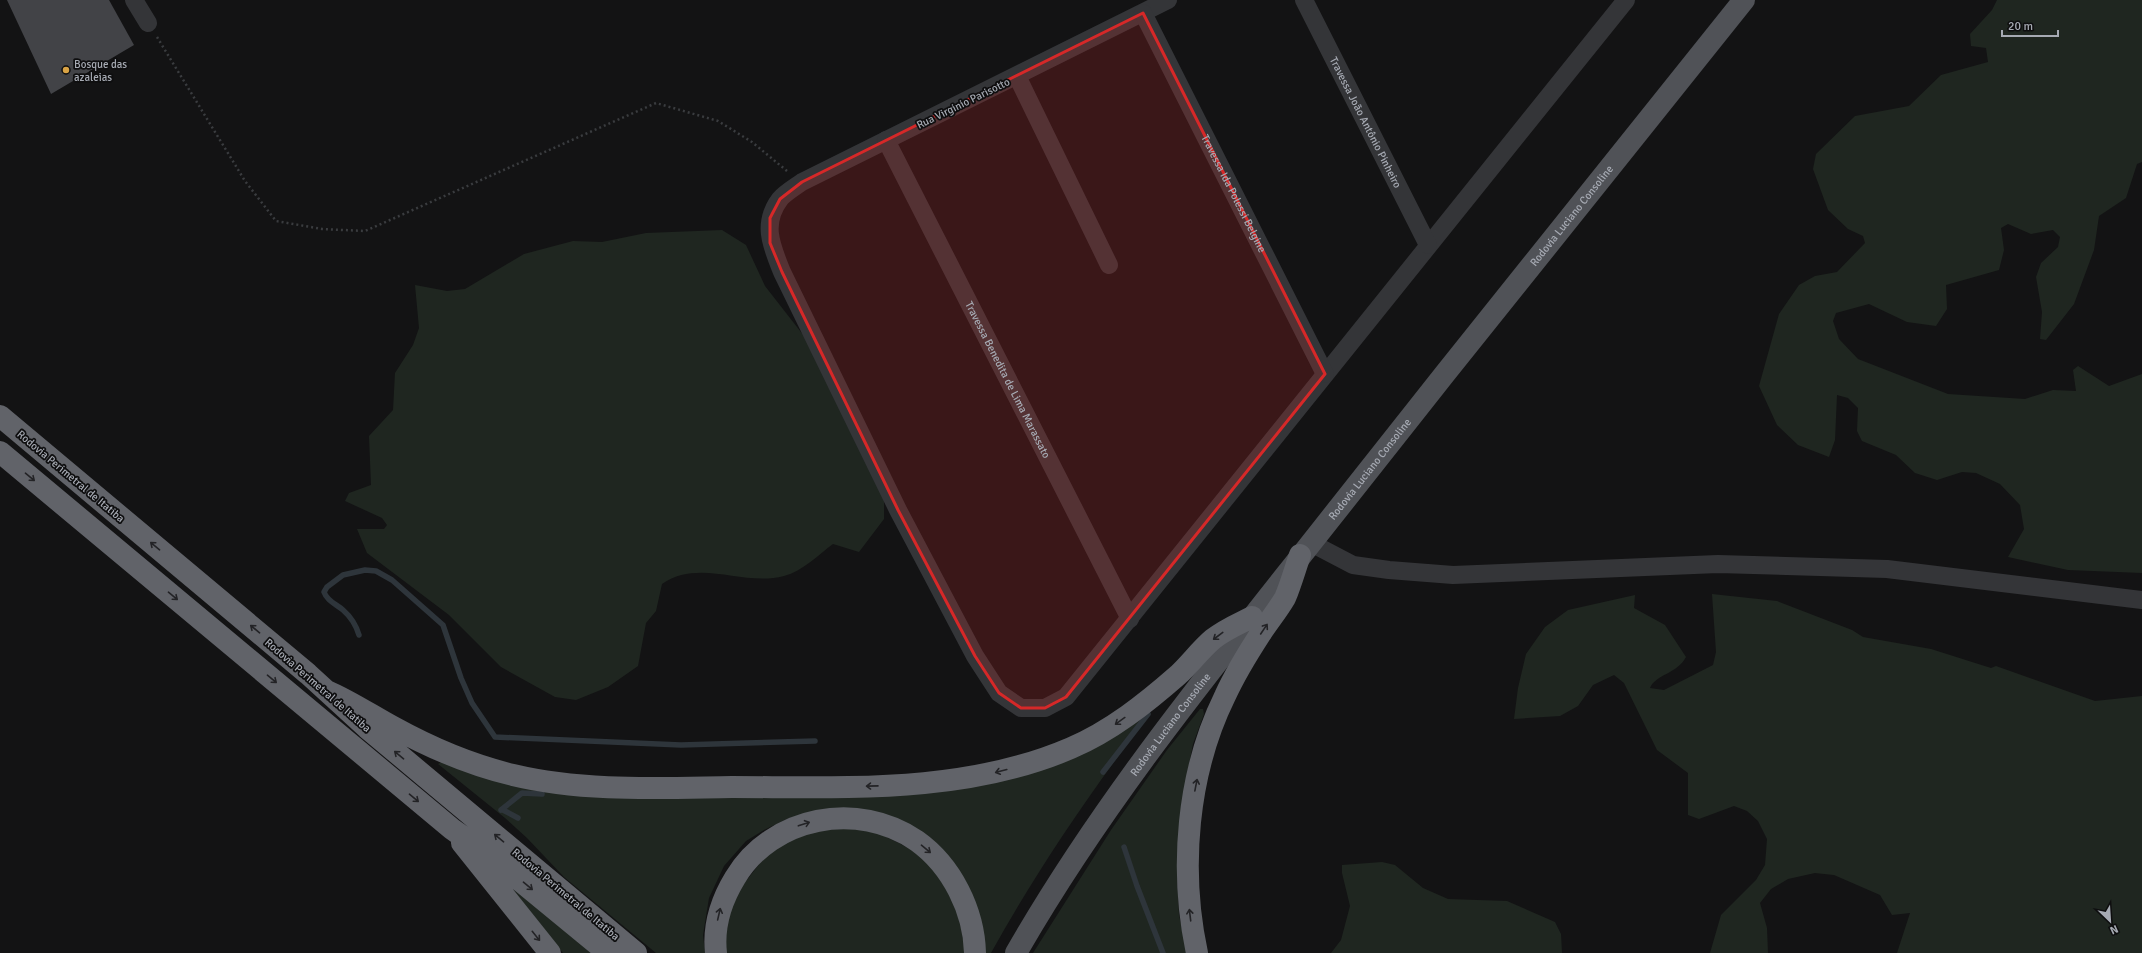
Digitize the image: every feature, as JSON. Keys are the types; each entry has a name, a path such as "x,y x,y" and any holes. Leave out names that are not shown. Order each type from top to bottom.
{"highway":[{"name":"Rodovia Perimetral de Itatiba","path":"0,416 328,690 367,728 636,953"},
{"name":"Rodovia Perimetral de Itatiba","path":"0,452 452,829 490,856 608,953"},
{"path":"1197,953 1189,905 1188,880 1192,812 1202,759 1225,696 1257,640 1284,599 1306,549"},
{"path":"328,690 427,744 471,763 514,775 561,783 611,787 697,788 918,784 982,776 1046,759 1095,737 1136,709 1168,684 1195,659 1211,641 1224,631 1252,617"},
{"path":"716,953 716,927 720,909 728,890 746,861 762,847 786,831 823,819 841,818 870,822 901,832 917,841 933,854 954,880 971,919 974,953"},
{"path":"452,829 492,883 550,953"}],"main road":[{"name":"Rodovia Luciano Consoline","path":"1016,953 1041,909 1111,804 1252,617 1744,0"}],"street":[{"path":"134,0 148,22"},
{"name":"Rua Virginio Parisotto","path":"1130,619 1066,697 1045,708 1021,708 1000,694 975,656 902,516 792,293 770,243 770,218 780,199 802,182 1168,0"},
{"name":"Travessa João Antônio Pinheiro","path":"1304,0 1428,245"},
{"path":"1130,619 1428,245 1626,0"},
{"name":"Travessa Ida Polessi Belgine","path":"1143,13 1325,374"},
{"path":"1017,76 1109,265"},
{"name":"Travessa Benedita de Lima Marassato","path":"886,140 1130,619"},
{"path":"1306,549 1354,565 1390,570 1453,575 1718,564 1880,569 2142,600"}],"path":[{"path":"148,22 245,181 276,221 322,229 365,231 656,103 718,121 752,142 802,182"}],"highlighted area":[{"path":"1143,13 1325,374 1066,697 1045,708 1021,708 999,693 975,656 898,510 782,272 770,243 770,218 780,199 802,182"}],"shaded area":[{"path":"1997,0 2142,0 2142,162 2137,164 2126,198 2099,216 2094,250 2074,304 2046,340 2040,339 2042,312 2036,277 2041,263 2058,247 2060,237 2053,230 2031,234 2008,224 2001,228 2004,250 1999,270 1946,285 1947,309 1936,326 1907,322 1869,304 1836,313 1833,321 1839,339 1858,359 1948,394 2025,399 2053,390 2076,391 2073,370 2078,366 2109,386 2142,374 2142,573 2068,570 2008,557 2024,529 2020,505 2000,484 1976,473 1962,472 1937,480 1915,473 1896,455 1862,441 1857,431 1858,408 1848,398 1837,395 1835,440 1829,457 1798,445 1777,425 1759,386 1779,314 1799,285 1815,276 1837,272 1865,243 1863,236 1848,229 1828,210 1813,169 1816,154 1855,116 1909,106 1941,75 1988,62 1986,48 1971,46 1970,34 1992,10"},
{"path":"722,230 746,245 765,286 804,336 884,496 884,519 859,552 833,544 804,567 791,574 769,578 753,578 722,574 691,573 676,577 662,584 656,611 646,623 638,666 608,687 576,700 555,697 501,667 449,615 367,553 357,529 384,529 387,525 382,518 345,501 349,493 371,485 369,436 393,410 395,373 413,345 419,328 415,285 447,291 465,289 524,254 573,241 602,242 646,233"},
{"path":"1712,594 1777,601 1852,630 1863,637 1931,649 1991,668 1996,666 2095,701 2142,696 2142,953 1897,953 1910,913 1892,915 1880,895 1834,875 1815,873 1788,879 1771,889 1760,903 1767,928 1768,953 1710,953 1721,915 1756,880 1765,865 1767,839 1758,821 1747,811 1734,806 1699,819 1688,815 1688,773 1657,750 1624,683 1614,675 1593,685 1578,706 1560,716 1514,719 1518,688 1526,654 1545,627 1568,610 1635,595 1634,608 1665,625 1686,657 1682,663 1653,683 1650,688 1664,690 1713,665 1716,652"},
{"path":"1200,709 1203,709 1204,714 1193,744 1186,780 1179,835 1177,876 1179,915 1187,953 1033,953 1111,830 1167,750"},
{"path":"1148,712 1149,715 1106,773 1046,861 991,953 981,953 919,832 789,818 764,830 746,841 724,866 709,898 703,935 705,953 656,953 564,877 527,838 505,818 438,764 443,761 481,774 913,792"},
{"path":"838,828 864,829 876,832 899,843 928,863 939,875 954,903 959,918 965,953 725,953 726,924 732,899 764,858 785,843 812,832"},
{"path":"1382,862 1395,865 1423,888 1448,899 1507,901 1555,922 1561,934 1562,953 1331,953 1341,940 1350,906 1342,873 1342,865"},
{"path":"514,888 597,953 563,953 513,890"}],"building":[{"name":"Bosque das azaleias","path":"7,0 109,0 134,45 51,94"}],"waterway":[{"path":"359,635 355,625 348,615 329,600 324,592 327,587 343,575 365,570 376,571 392,580 443,625 461,678 472,703 495,737 681,745 815,741"},
{"path":"1103,772 1148,714"},
{"path":"501,810 522,793 542,794"},
{"path":"503,810 518,818"},
{"path":"1124,847 1137,886 1163,953"}],"place":[{"name":"Bosque das azaleias","path":"66,70"}]}
